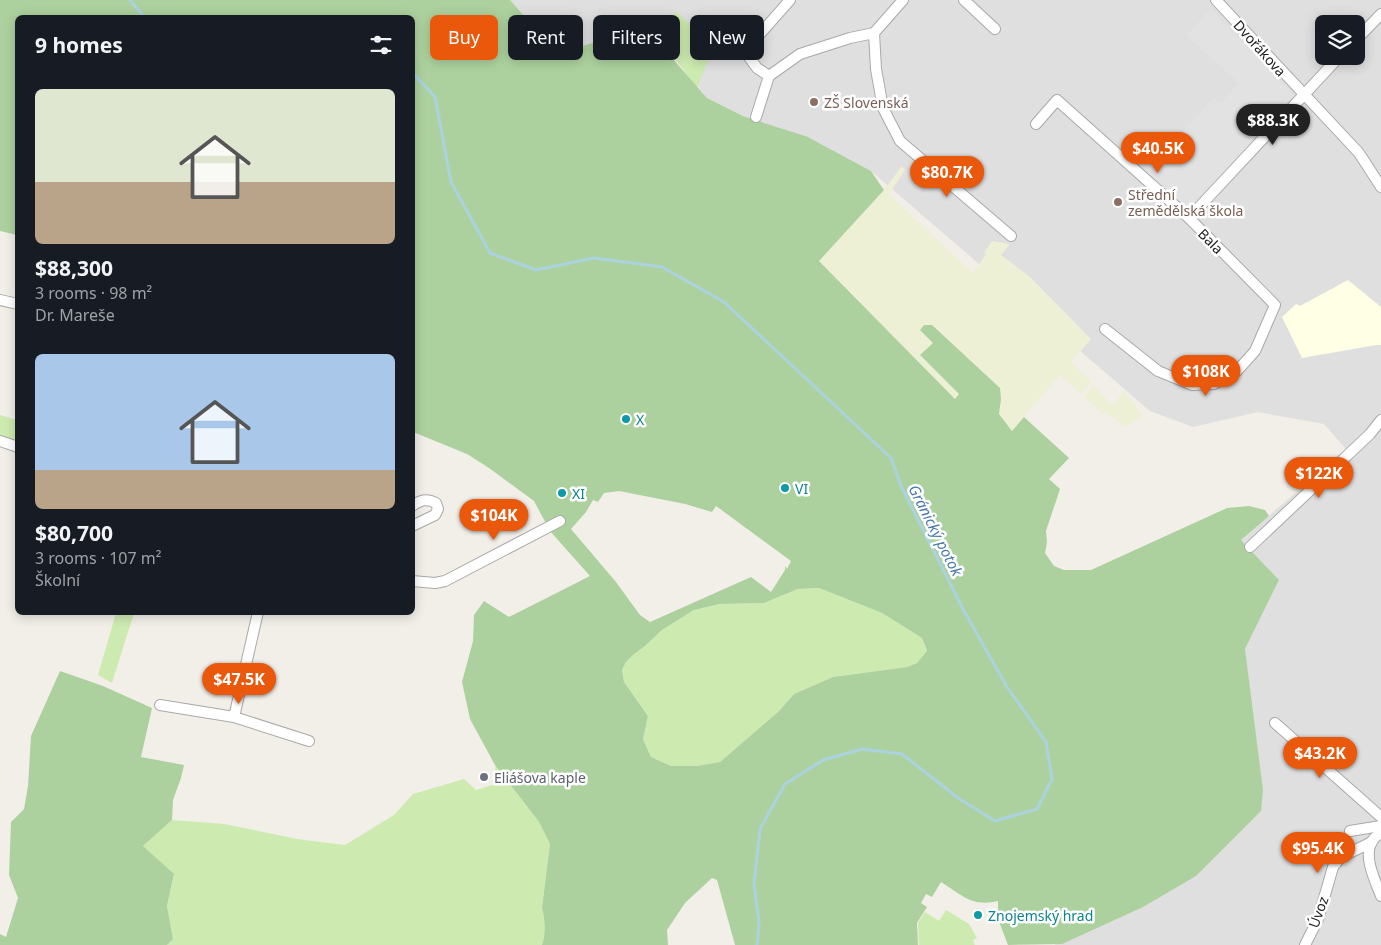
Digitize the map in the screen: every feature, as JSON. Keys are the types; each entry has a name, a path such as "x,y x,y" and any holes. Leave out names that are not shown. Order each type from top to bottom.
{"street":[{"path":"769,76 757,68 749,57 753,42 790,0"},
{"path":"756,117 769,76 800,54 850,38 874,33 903,0"},
{"path":"964,0 995,29"},
{"name":"Dvořákova","path":"1216,0 1358,153 1381,187"},
{"path":"1365,31 1381,14"},
{"path":"874,33 876,69 883,108 900,141 1011,236"},
{"path":"1189,218 1331,65"},
{"name":"Bala","path":"1036,124 1057,100 1189,218 1275,305 1255,351 1237,371 1214,384 1192,385 1158,371 1105,329"},
{"path":"0,300 15,303"},
{"path":"1250,546 1370,434 1381,420"},
{"path":"0,441 15,447"},
{"path":"415,504 422,500 429,500 436,503 438,510 435,515 415,525"},
{"path":"415,580 435,583 445,581 560,521"},
{"path":"234,716 257,615"},
{"path":"160,705 234,716 309,741"},
{"path":"1275,723 1381,817"},
{"path":"1350,831 1381,826"},
{"name":"Úvoz","path":"1304,945 1318,919 1333,867 1341,857 1372,842 1381,833"},
{"path":"1372,842 1369,854 1371,868 1381,896"}],"shaded area":[{"path":"510,0 1381,0 1381,945 1055,945 1245,649 1279,580 1241,540 1346,449 1324,424 1258,412 1193,427 1150,411 871,171 812,139 743,116 707,98 677,60 680,60 680,15 593,15 593,43 583,46 583,15 523,15"},
{"path":"1211,9 1293,95 1189,212 1145,172 1214,98 1221,103 1239,83 1186,35"},
{"path":"902,166 905,170 889,194 973,273 992,241 1010,244 1001,255 1030,277 1091,339 1071,362 1091,382 1081,394 1060,375 1012,431 999,414 1001,399 933,343 920,355 960,395 955,399 819,261 884,190"},
{"path":"1348,280 1381,307 1381,345 1302,358 1282,317 1296,304 1300,306"},
{"path":"1093,385 1112,405 1125,391 1142,415 1125,427 1105,412 1103,414 1084,397"}],"green space":[{"path":"0,0 510,0 523,15 508,15 508,60 583,60 583,46 593,43 593,60 674,60 707,98 743,116 808,137 871,171 884,190 819,261 955,399 959,394 920,355 933,343 920,330 924,325 932,325 1000,388 999,414 1012,431 1024,417 1069,458 1049,479 1060,489 1046,531 1045,553 1054,566 1064,570 1091,570 1227,508 1249,506 1265,510 1269,516 1241,540 1279,580 1245,649 1263,790 1261,811 1196,876 1143,907 1062,944 1008,945 998,919 998,901 981,903 968,899 941,882 932,897 926,894 921,903 927,907 917,923 918,945 735,945 717,880 712,878 685,903 667,930 668,945 542,945 545,926 542,908 550,844 539,822 495,765 470,719 462,682 473,641 474,615 484,601 509,617 590,576 550,531 534,501 467,454 415,433 415,15 15,15 15,235 0,231","holes":["619,491 685,504 712,512 716,506 791,561 787,569 785,566 785,570 771,592 751,577 650,622 640,615 616,582 571,529 586,512 593,500 598,502 604,493","819,588 882,613 922,638 927,651 917,663 907,667 833,677 794,694 778,712 720,762 697,766 671,766 651,757 643,739 648,716 624,682 622,670 626,662 662,630 694,610 720,604 764,603 798,589"]},
{"path":"680,15 690,24 690,60 708,60 697,88 676,60 680,60"},
{"path":"0,415 15,419 15,442 0,435"},
{"path":"819,588 882,613 922,638 927,652 917,663 907,667 833,677 794,694 778,712 720,762 697,766 671,766 651,757 643,739 648,716 624,682 622,670 626,662 662,630 694,610 720,604 764,603 798,589"},
{"path":"115,615 133,615 112,683 98,675"},
{"path":"60,671 103,686 152,708 141,757 184,765 173,800 172,820 143,846 174,874 167,906 173,939 167,945 0,945 0,934 6,937 18,898 9,875 11,822 24,809 28,786 31,736"},
{"path":"495,765 539,822 550,844 542,908 545,926 542,945 167,945 173,939 167,906 174,875 143,846 172,820 225,824 297,839 345,845 394,815 413,794 464,779 476,790 496,784"},
{"path":"946,910 969,924 977,938 973,940 975,945 919,945 918,923 925,912 939,921"}],"waterway":[{"name":"Gránický potok","path":"130,0 142,15"},
{"name":"Gránický potok","path":"415,75 435,97 451,182 490,253 536,270 594,258 662,267 724,302 891,458 902,488 964,611 1007,687 1046,742 1052,779 1037,809 995,821 958,798 902,754 862,749 823,760 785,784 760,829 754,884 759,922 757,945"}],"place":[{"name":"ZŠ Slovenská","path":"814,102"},
{"name":"Střední zemědělská škola","path":"1118,202"},
{"name":"X","path":"626,419"},
{"name":"VI","path":"785,488"},
{"name":"XI","path":"562,493"},
{"name":"Eliášova kaple","path":"484,777"},
{"name":"Znojemský hrad","path":"978,915"}]}
